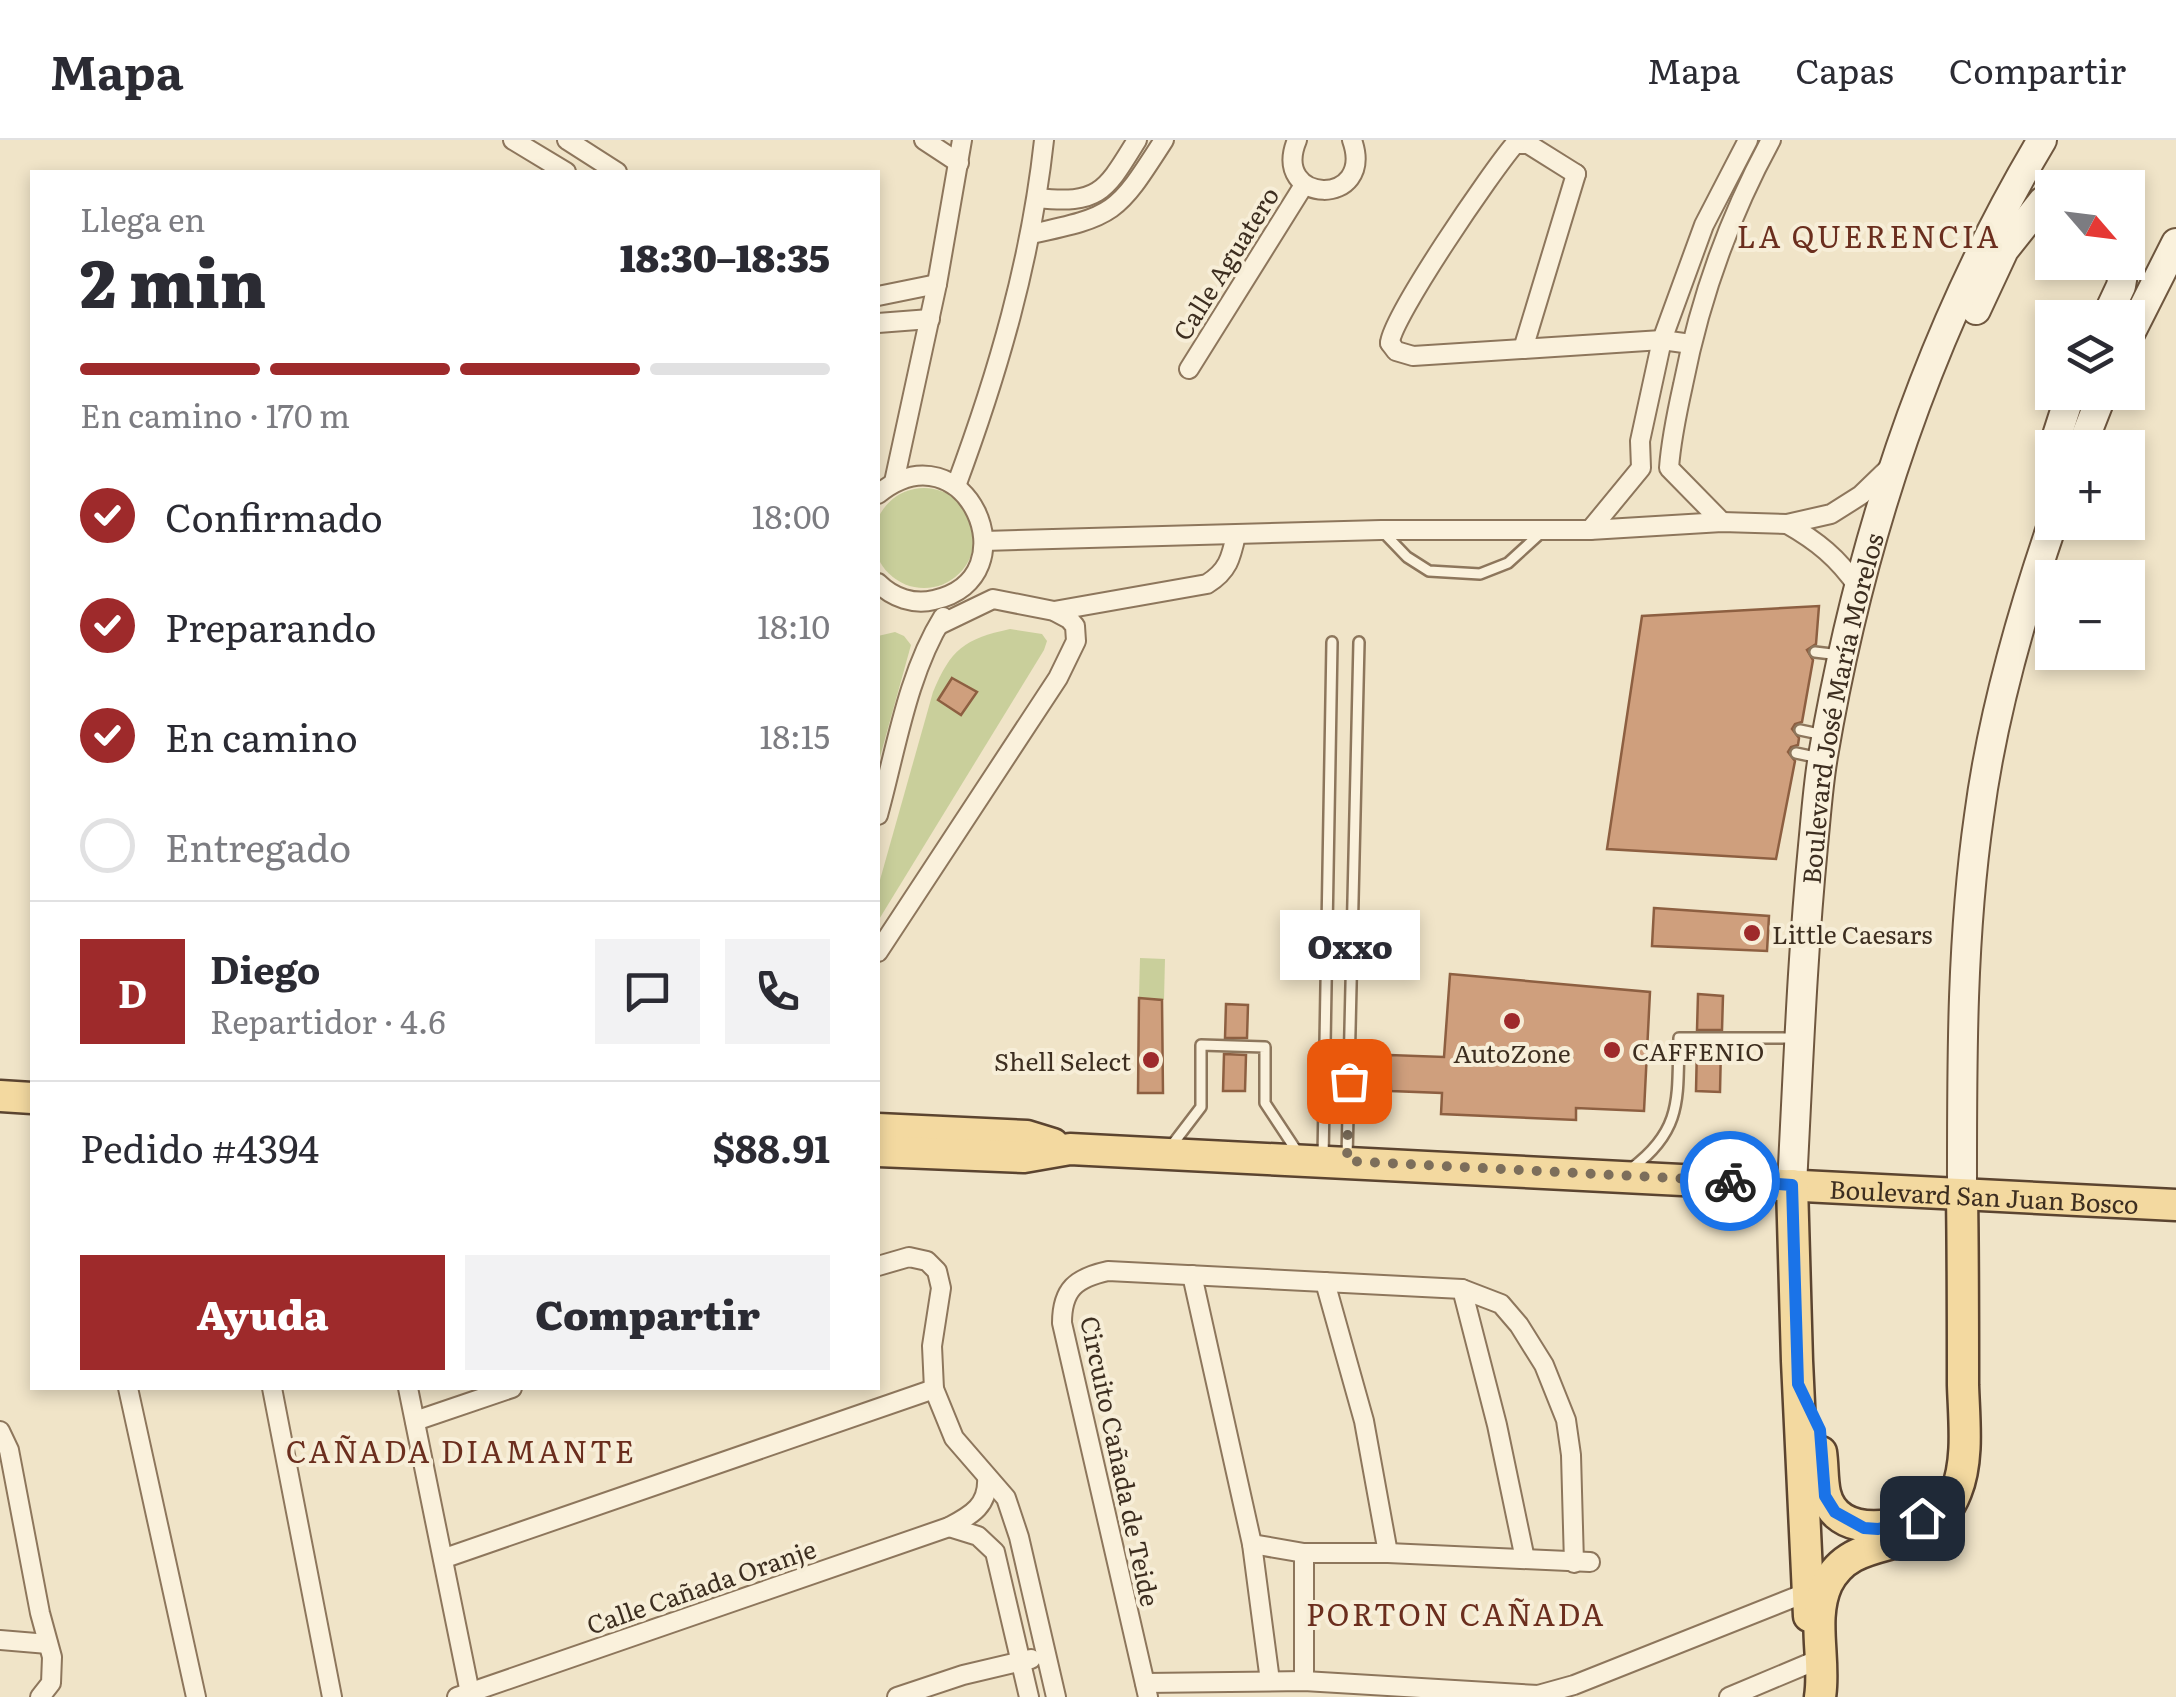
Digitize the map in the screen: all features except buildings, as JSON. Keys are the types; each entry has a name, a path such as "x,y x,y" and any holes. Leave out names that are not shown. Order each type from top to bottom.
{"main road":[{"name":"Boulevard José María Morelos","path":"1817,1697 1810,1663 1792,1185 1811,744 1829,654 1858,587 1893,465 1938,346 1977,260 2042,140"},
{"name":"Boulevard José María Morelos","path":"1938,346 1973,316 2004,250 2035,211"},
{"path":"2145,304 2176,243"},
{"name":"Boulevard José María Morelos","path":"1817,1697 1820,1608 1828,1582 1847,1558 1915,1538 1939,1522 1957,1490 1964,1447 1963,1006 1979,814 2023,610 2047,540"},
{"path":"0,1096 30,1098"},
{"name":"Boulevard San Juan Bosco","path":"880,1129 1027,1136 1070,1149"},
{"name":"Boulevard San Juan Bosco","path":"880,1151 1024,1157 1070,1149 2176,1206"},
{"name":"Boulevard José María Morelos","path":"1798,1384 1820,1430 1825,1496 1835,1512 1864,1528 1878,1529 1922,1518 1950,1488 1964,1447"}],"street":[{"path":"566,140 613,170"},
{"path":"924,140 959,162"},
{"path":"894,482 938,284 962,140"},
{"path":"956,486 998,367 1031,234 1044,140"},
{"path":"1038,198 1078,200 1093,196 1107,185 1136,140"},
{"path":"1031,234 1101,217 1123,201 1164,140"},
{"path":"1297,140 1291,154 1293,171 1304,185 1318,191 1333,190 1355,170 1357,154 1352,140"},
{"path":"1590,530 1640,468 1640,441 1662,340 1704,224 1748,140"},
{"path":"1669,468 1691,344 1725,235 1771,140"},
{"path":"520,142 563,170"},
{"path":"1523,348 1580,173 1528,144 1514,142 1381,346 1413,356 1662,340 1691,344"},
{"name":"Calle Aguatero","path":"1189,368 1304,185"},
{"path":"880,296 938,284"},
{"path":"880,323 930,319"},
{"path":"984,540 1381,530 1590,530 1722,522 1787,524 1830,514 1862,495 1893,465"},
{"path":"1640,468 1669,468 1722,522"},
{"path":"880,492 894,482 925,476 956,486 971,500 982,519 984,540 975,573 928,641 880,808"},
{"path":"1787,524 1817,541 1840,562 1858,587"},
{"path":"1054,611 1207,584 1221,576 1230,563 1236,535"},
{"path":"880,585 914,602 949,595 964,585"},
{"path":"880,949 1076,642 1070,618 993,599 938,625"},
{"path":"880,1265 909,1257 927,1261 936,1271 941,1288 932,1346 934,1389 954,1438 999,1486 1013,1515 1056,1697"},
{"name":"Circuito Cañada de Teide","path":"1252,1544 1304,1553 1582,1562 1568,1431 1544,1365 1501,1304 1462,1289 1108,1270 1089,1275 1064,1298 1062,1323 1147,1690 1270,1680 1297,1686 1378,1686 1520,1696 1554,1692 1808,1592"},
{"path":"1192,1275 1252,1544 1270,1680"},
{"path":"1325,1282 1364,1421 1388,1553"},
{"path":"1462,1289 1497,1425 1525,1559"},
{"path":"445,1558 934,1389"},
{"path":"128,1390 196,1697"},
{"path":"272,1390 332,1697"},
{"name":"Calle Cañada Oranje","path":"408,1390 445,1558 464,1695 949,1527 979,1508 988,1490 987,1477"},
{"path":"415,1421 506,1390"},
{"path":"0,1432 9,1450 7,1487 52,1657 51,1683 40,1697"},
{"path":"949,1527 990,1544 1000,1568 1029,1697"},
{"path":"1297,1686 1304,1553"},
{"path":"0,1640 48,1644"},
{"path":"897,1697 963,1675 1048,1655"},
{"path":"1729,1697 1810,1663"},
{"path":"1361,1697 1378,1686"}],"lane":[{"path":"1381,530 1406,557 1429,572 1480,574 1508,563 1544,530"},
{"path":"1324,1160 1332,642"},
{"path":"1324,1160 1359,642"},
{"path":"1623,1175 1644,1159 1677,1114 1679,1038 1800,1038"},
{"path":"1166,1154 1201,1107 1201,1045 1266,1048 1265,1103 1324,1160"}],"green space":[{"path":"924,488 943,492 965,510 973,528 970,557 959,573 943,584 924,588 905,584 880,561 880,515 905,492"},
{"path":"1010,629 1042,634 1047,641 880,918 880,880 933,692 953,656 981,637"},
{"path":"895,632 911,645 880,757 880,636"},
{"path":"1140,958 1165,959 1164,1000 1139,998"}],"way so far":[{"path":"1349,1081 1347,1161 1730,1181"}],"place":[{"name":"Little Caesars","path":"1752,933"},
{"name":"AutoZone","path":"1512,1021"},
{"name":"CAFFENIO","path":"1612,1050"},
{"name":"Shell Select","path":"1151,1060"},
{"name":"Oxxo","path":"1349,1081"}],"district":[{"name":"LA QUERENCIA","path":"1869,235"},
{"name":"CAÑADA DIAMANTE","path":"461,1450"},
{"name":"PORTON CAÑADA","path":"1456,1613"}],"route":[{"path":"1730,1181 1792,1185 1798,1384 1820,1430 1825,1496 1835,1512 1864,1528 1878,1529 1922,1518"}]}
